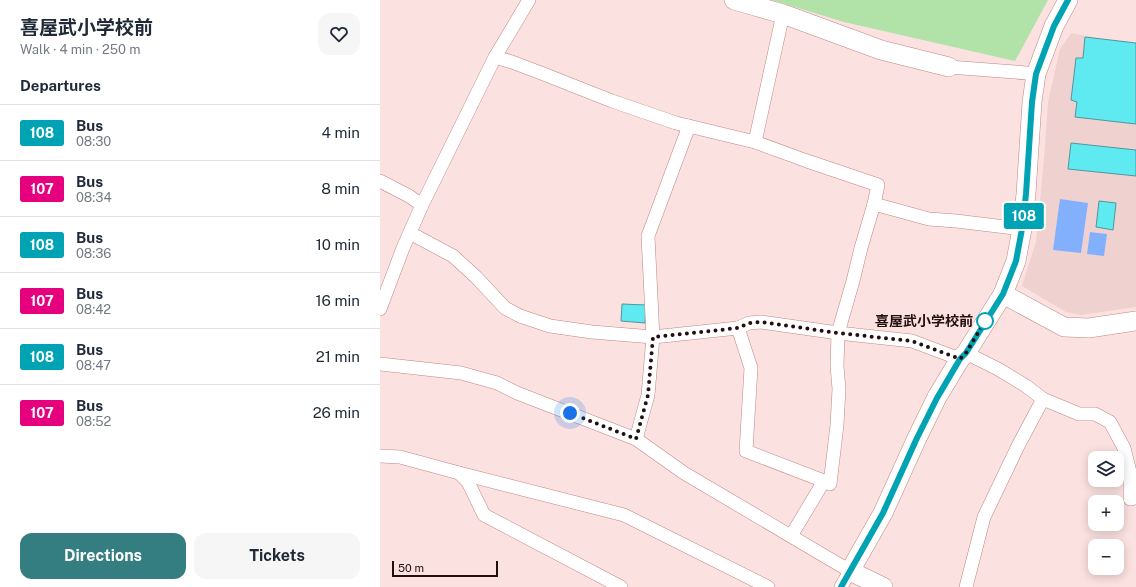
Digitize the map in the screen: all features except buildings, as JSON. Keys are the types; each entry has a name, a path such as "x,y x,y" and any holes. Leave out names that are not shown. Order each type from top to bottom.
{"main road":[{"path":"734,0 783,14 881,50 949,67"},
{"path":"883,587 846,579 883,513 937,398 1003,294 1016,261 1022,229 1026,194 1032,102 1036,74 1054,26 1068,0"},
{"path":"1003,294 1064,327 1089,328 1136,321"}],"street":[{"path":"380,309 422,205 495,57 529,0"},
{"path":"755,142 783,14"},
{"path":"495,57 542,73 612,101 689,126 755,142 878,185 838,333 837,366 839,389 837,425 830,484 746,451 751,368 738,328"},
{"path":"949,67 1036,74"},
{"path":"636,439 648,395 653,337 648,236 689,126"},
{"path":"380,181 409,196 422,205"},
{"path":"874,204 929,219 1022,229"},
{"path":"410,233 454,256 505,308 520,316 550,326 592,332 653,337 738,328 749,323 761,322 838,333 912,341 963,356 998,369 1026,386 1043,399 1079,414 1095,414 1110,422 1124,448 1130,472 1130,499 1136,498"},
{"path":"380,364 462,373 497,383 517,393 636,439 684,473 791,536 846,579"},
{"path":"966,587 984,517 1018,446 1043,399"},
{"path":"380,456 400,457 624,515 768,587"},
{"path":"459,473 468,482 484,515 617,586"},
{"path":"791,536 824,481"}],"shaded area":[{"path":"1071,33 1136,45 1136,307 1081,315 1066,312 1022,286 1036,242 1048,102 1060,49"}],"green space":[{"path":"772,0 1048,0 1015,61 844,22"}],"water":[{"path":"1060,199 1088,203 1081,253 1053,250"},
{"path":"1090,232 1107,234 1104,256 1087,254"}],"bus line":[{"name":"108","path":"841,587 883,513 937,398 960,359 966,353 1003,294 1016,261 1022,229 1026,194 1032,102 1036,74 1054,26 1068,0"}],"place":[{"name":"喜屋武小学校前","path":"985,321"}],"route":[{"path":"570,413 636,439 648,395 653,337 738,328 749,323 761,322 838,333 912,341 960,359 966,353 985,321"}]}
